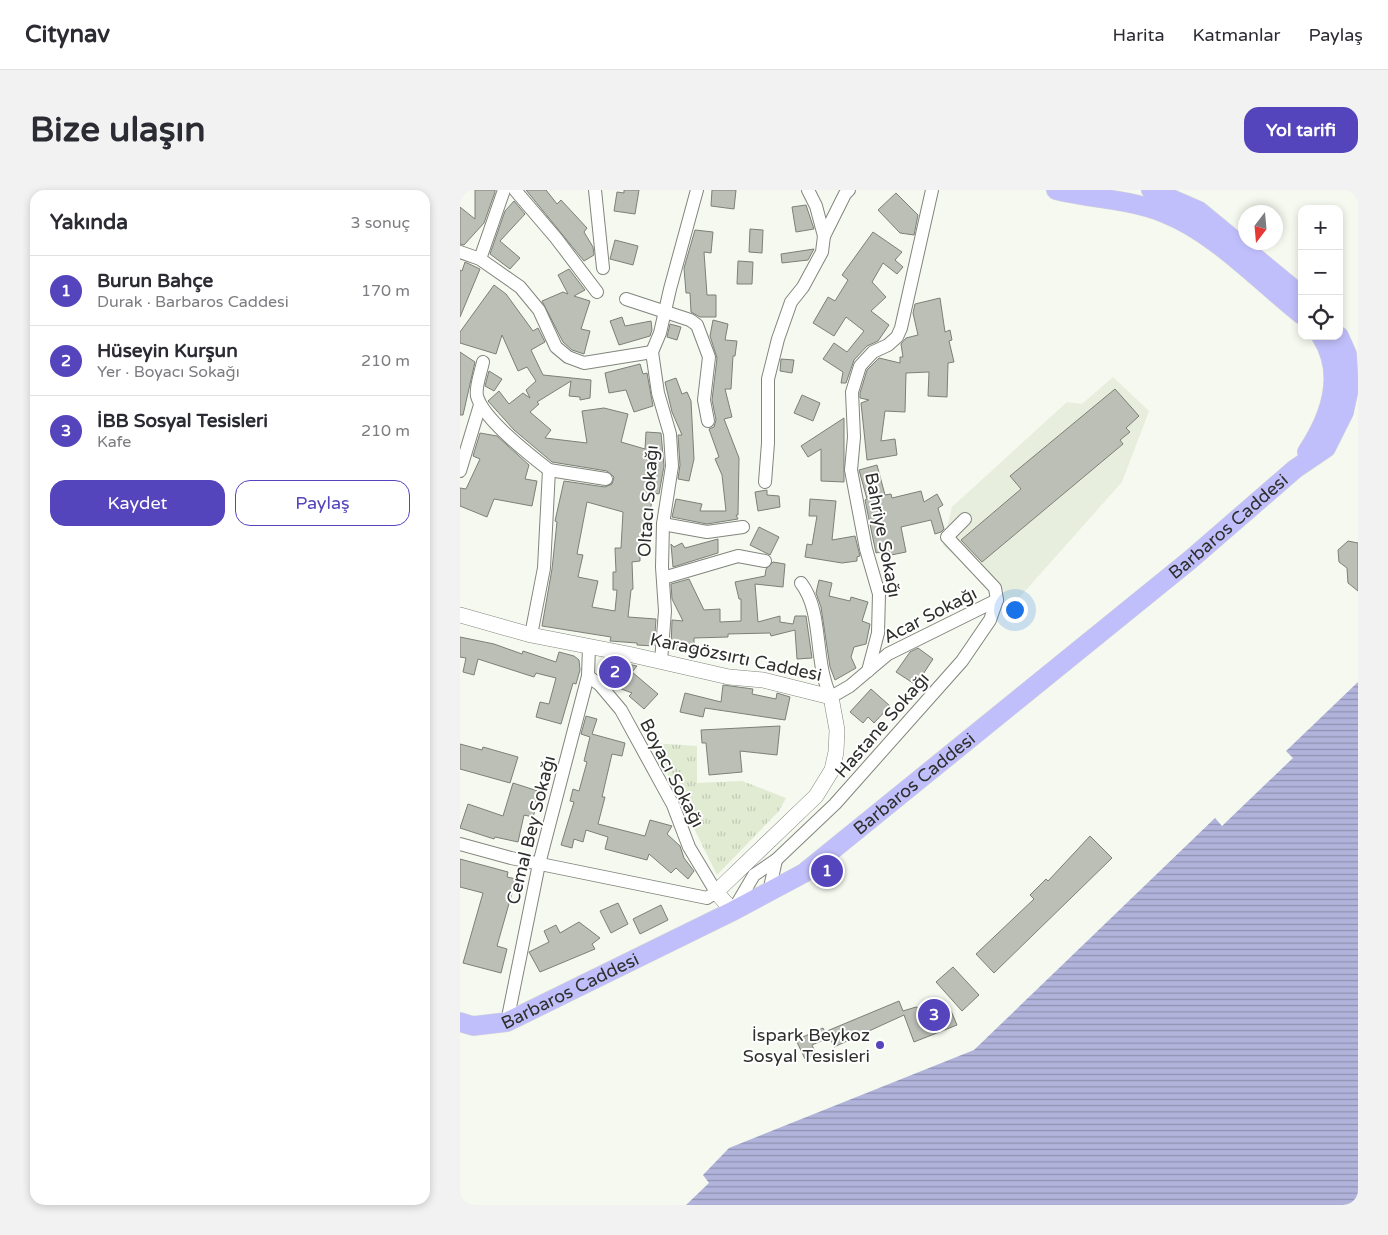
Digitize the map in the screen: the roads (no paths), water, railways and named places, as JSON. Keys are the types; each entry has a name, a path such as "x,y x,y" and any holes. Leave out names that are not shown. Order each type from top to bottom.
{"main road":[{"path":"1056,190 1135,204 1164,212 1189,225 1216,244 1298,312"},
{"path":"1151,190 1199,211 1301,295"},
{"name":"Barbaros Caddesi","path":"1294,469 1317,437 1330,409 1335,386 1332,362 1323,340"},
{"name":"Barbaros Caddesi","path":"460,1022 473,1026 507,1022 733,911 804,873 1190,560 1294,469 1326,448 1344,412 1349,389 1347,354 1341,340"}],"street":[{"path":"480,259 504,190"},
{"path":"515,190 556,238 597,292"},
{"path":"595,190 603,268"},
{"name":"Oltacı Sokağı","path":"661,661 665,611 663,524 672,466 670,434 658,394 652,352 660,333 698,190"},
{"path":"808,190 816,206 824,236"},
{"path":"765,482 768,443 768,379 791,302 822,252 824,236 849,190"},
{"name":"Bahriye Sokağı","path":"868,671 878,633 879,594 866,549 851,470 854,437 852,392 860,366 873,352 888,345 897,337 901,328 932,190"},
{"path":"460,252 480,259 520,287 539,310 556,347 568,357 584,363 652,352"},
{"path":"626,299 690,320 697,325 709,357 704,400 708,421"},
{"path":"483,362 476,394 480,405 517,445 549,470 606,479"},
{"path":"460,471 480,405"},
{"path":"531,635 544,568 549,470"},
{"path":"965,519 947,537 995,588 997,600"},
{"path":"663,524 707,532 743,527"},
{"name":"Oltacı Sokağı","path":"663,578 738,556 765,561"},
{"path":"801,582 813,607 823,682 831,697"},
{"name":"Acar Sokağı","path":"831,697 850,686 888,654 997,600"},
{"name":"Hastane Sokağı","path":"733,911 754,876 776,860 835,804 962,661 990,620 997,600"},
{"name":"Karagözsırtı Caddesi","path":"460,615 531,635 661,661 729,677 762,680 831,697 837,730 836,752 832,770 810,802 716,892"},
{"name":"Cemal Bey Sokağı","path":"507,1022 539,864 588,676 589,647"},
{"name":"Boyacı Sokağı","path":"588,676 600,685 621,710 673,805 690,847 716,892"},
{"path":"460,844 539,864 707,898 716,892 733,911"},
{"path":"769,892 776,860"}],"water":[{"path":"1358,682 1358,1205 686,1205 709,1183 703,1175 729,1148 974,1050 1215,818 1222,826 1293,758 1286,751"}],"place":[{"name":"Hüseyin Kurşun","path":"615,672"},
{"name":"Burun Bahçe","path":"827,871"},
{"name":"İBB Sosyal Tesisleri","path":"934,1015"},
{"name":"İspark Beykoz Sosyal Tesisleri","path":"880,1045"}]}
